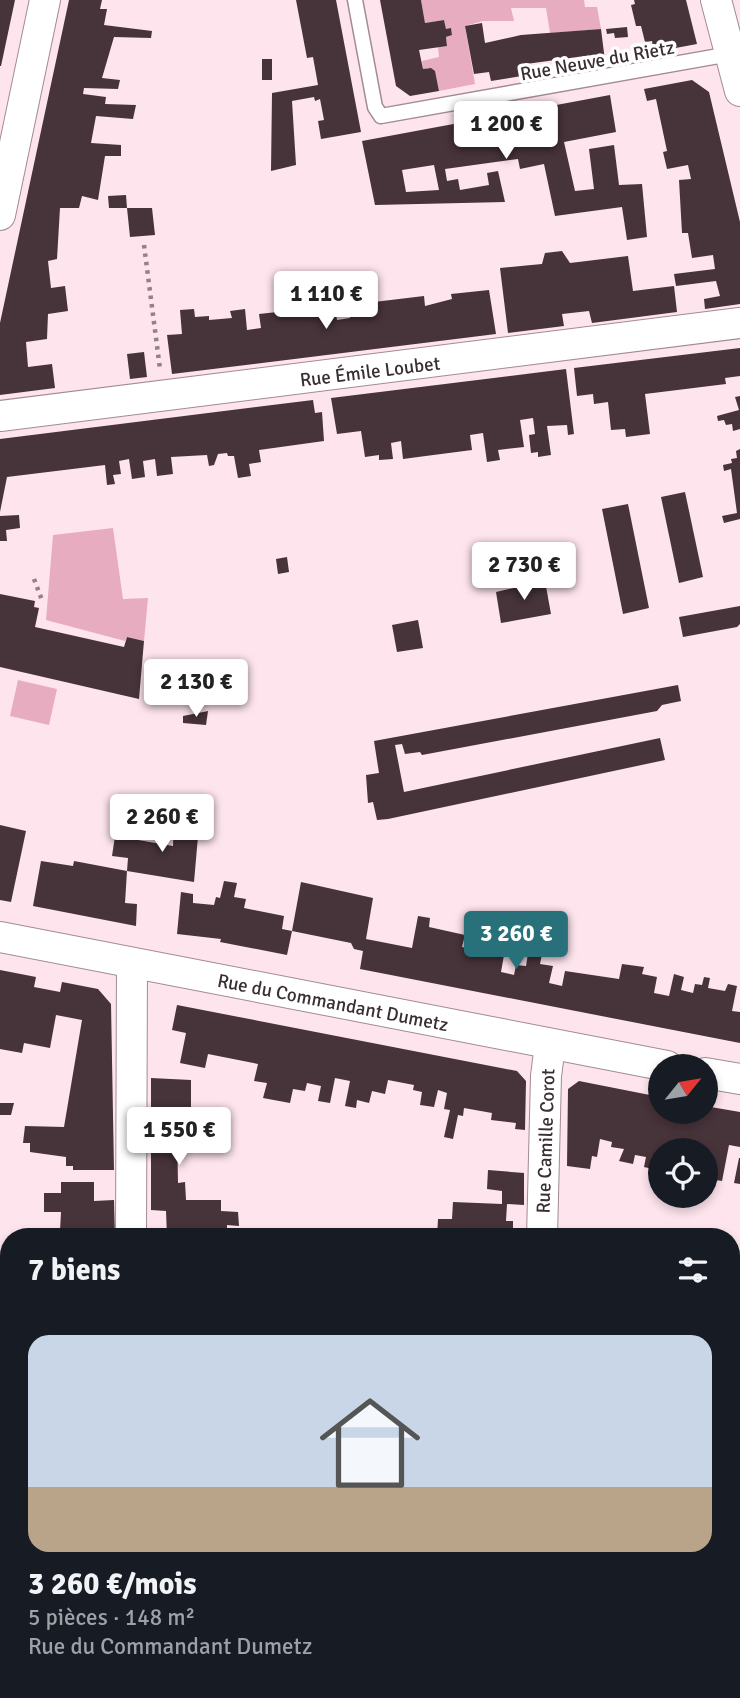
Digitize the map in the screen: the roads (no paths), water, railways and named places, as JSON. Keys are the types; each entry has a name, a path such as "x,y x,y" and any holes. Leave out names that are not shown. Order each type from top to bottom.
{"street":[{"path":"0,215 46,0"},
{"path":"716,0 740,91"},
{"name":"Rue Émile Loubet","path":"0,416 740,323"},
{"name":"Rue du Commandant Dumetz","path":"0,937 648,1063"},
{"path":"131,1228 132,962"},
{"name":"Rue Camille Corot","path":"542,1228 550,1045"},
{"path":"718,1075 740,1079"}],"lane":[{"name":"Rue Neuve du Rietz","path":"355,0 375,107 380,116 730,54"}]}
